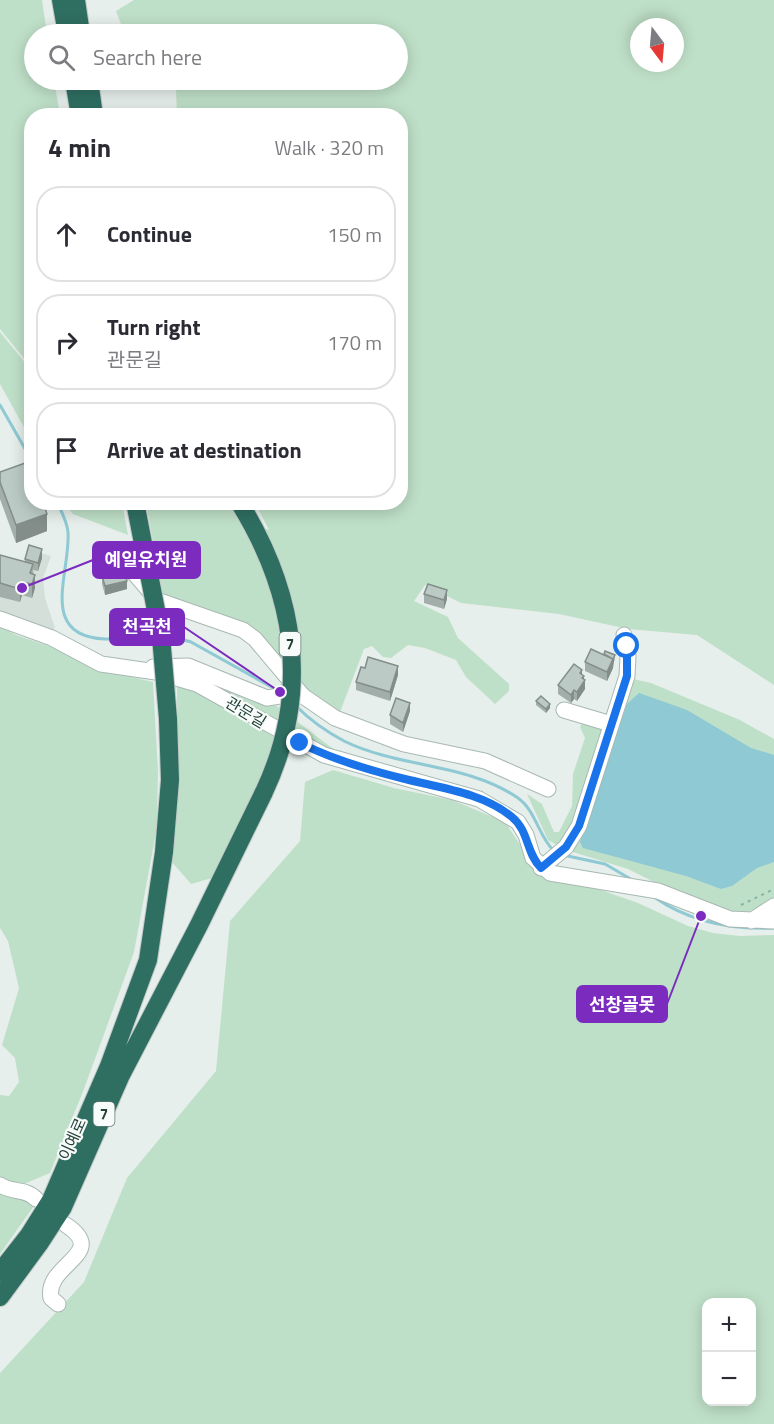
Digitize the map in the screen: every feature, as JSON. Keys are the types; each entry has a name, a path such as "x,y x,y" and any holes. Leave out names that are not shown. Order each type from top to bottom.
{"highway":[{"path":"61,0 65,24"},
{"path":"75,0 79,24"},
{"path":"76,90 79,108"},
{"path":"90,90 93,108"},
{"name":"이예로","path":"0,1272 29,1235 51,1200 110,1065 148,960 164,852 170,780 168,719 161,636 137,510"},
{"name":"이예로","path":"0,1298 63,1207 121,1075 200,925 278,762 288,725 292,692 291,652 281,589 265,547 244,510"}],"street":[{"path":"128,550 134,573 151,596 161,602 243,630 255,639 286,691 346,723 404,744 485,761 548,789"},
{"name":"관문길","path":"0,619 52,638 101,664 141,669 204,687 324,755 383,774 460,792 498,808 523,828 533,858 541,868"},
{"path":"624,635 628,656 627,676 575,834 566,847 541,868 550,873 579,880 658,891 717,916 751,921 774,921"},
{"path":"141,669 168,665 188,666 260,696 286,691"},
{"path":"564,710 611,724"},
{"path":"751,921 774,906"},
{"path":"0,1185 10,1191 28,1192 36,1198"},
{"path":"58,1304 51,1298 51,1288 63,1267 83,1245 78,1234 66,1225"}],"path":[{"path":"741,905 774,890"}],"shaded area":[{"path":"27,549 51,556 43,578 45,598 55,628 48,633 0,614 0,566 21,572"}],"green space":[{"path":"0,0 42,0 46,24 24,24 24,90 56,90 59,108 24,108 24,358 0,329"},
{"path":"134,0 774,0 774,685 697,635 628,629 559,614 461,603 425,585 414,601 448,617 458,638 509,684 509,691 495,704 466,677 456,660 425,648 408,645 391,658 383,657 372,646 364,649 340,712 303,689 265,640 163,596 147,510 232,510 235,514 269,530 259,510 408,510 408,108 177,108 176,90 408,90 408,24 121,24 116,11"},
{"path":"0,332 24,361 24,427 0,384"},
{"path":"70,510 123,510 128,535 73,514"},
{"path":"0,626 16,635 63,651 94,668 153,682 158,771 157,827 134,952 84,1089 50,1173 19,1186 6,1184 0,1176 0,1095 9,1096 19,1082 15,1058 2,1045 19,988 8,941 0,928"},
{"path":"177,668 274,704 336,751 334,752"},
{"path":"633,679 651,683 740,720 774,739 774,901 740,915 656,883 628,869 573,852 572,845"},
{"path":"188,685 276,735 247,808 212,878 191,884 171,861 178,797 177,687"},
{"path":"585,719 597,723 604,731 577,821 559,846 548,840 527,794 542,804 554,832 559,832 572,806 573,774 585,738 580,727"},
{"path":"333,770 394,788 452,800 505,822 537,870 549,879 601,890 638,903 688,926 713,933 740,936 774,935 774,1424 0,1424 0,1373 84,1282 127,1178 216,1071 230,921 300,841 305,782"},
{"path":"0,1191 31,1199 34,1206 0,1254"}],"water":[{"path":"639,693 687,710 751,748 774,755 774,862 757,868 732,886 721,889 686,876 583,848 580,842 627,704"}],"building":[{"path":"24,463 24,510 46,510 47,514 16,525 0,482 0,472"},
{"path":"29,545 42,549 38,563 25,559"},
{"path":"0,555 33,564 30,573 35,575 32,584 22,582 20,589 0,583"},
{"path":"124,570 127,581 105,586 102,576"},
{"path":"428,584 447,590 444,600 424,594"},
{"path":"591,649 613,659 607,672 585,662"},
{"path":"605,651 615,655 613,659 604,654"},
{"path":"368,657 398,666 390,692 356,682 361,667 365,668"},
{"path":"574,664 582,670 580,673 585,680 577,692 574,690 571,695 558,685"},
{"path":"541,696 550,704 546,709 536,701"},
{"path":"396,698 410,703 403,723 390,715"}],"waterway":[{"path":"0,405 24,447"},
{"path":"60,510 68,532 62,599 64,614 71,627 84,635 105,639 156,636"},
{"path":"169,636 191,642 277,690"},
{"path":"296,706 331,734 365,750 477,778 518,798 529,810 553,850"},
{"path":"563,855 605,864 634,881"},
{"path":"654,897 682,913 711,923 742,928 774,928"}],"place":[{"name":"예일유치원","path":"22,588"},
{"name":"천곡천","path":"280,692"},
{"name":"선창골못","path":"701,916"}],"route":[{"path":"300,743 344,762 383,774 460,792 498,808 511,816 523,828 530,852 541,868 572,841 579,826 627,676 627,646"}]}
